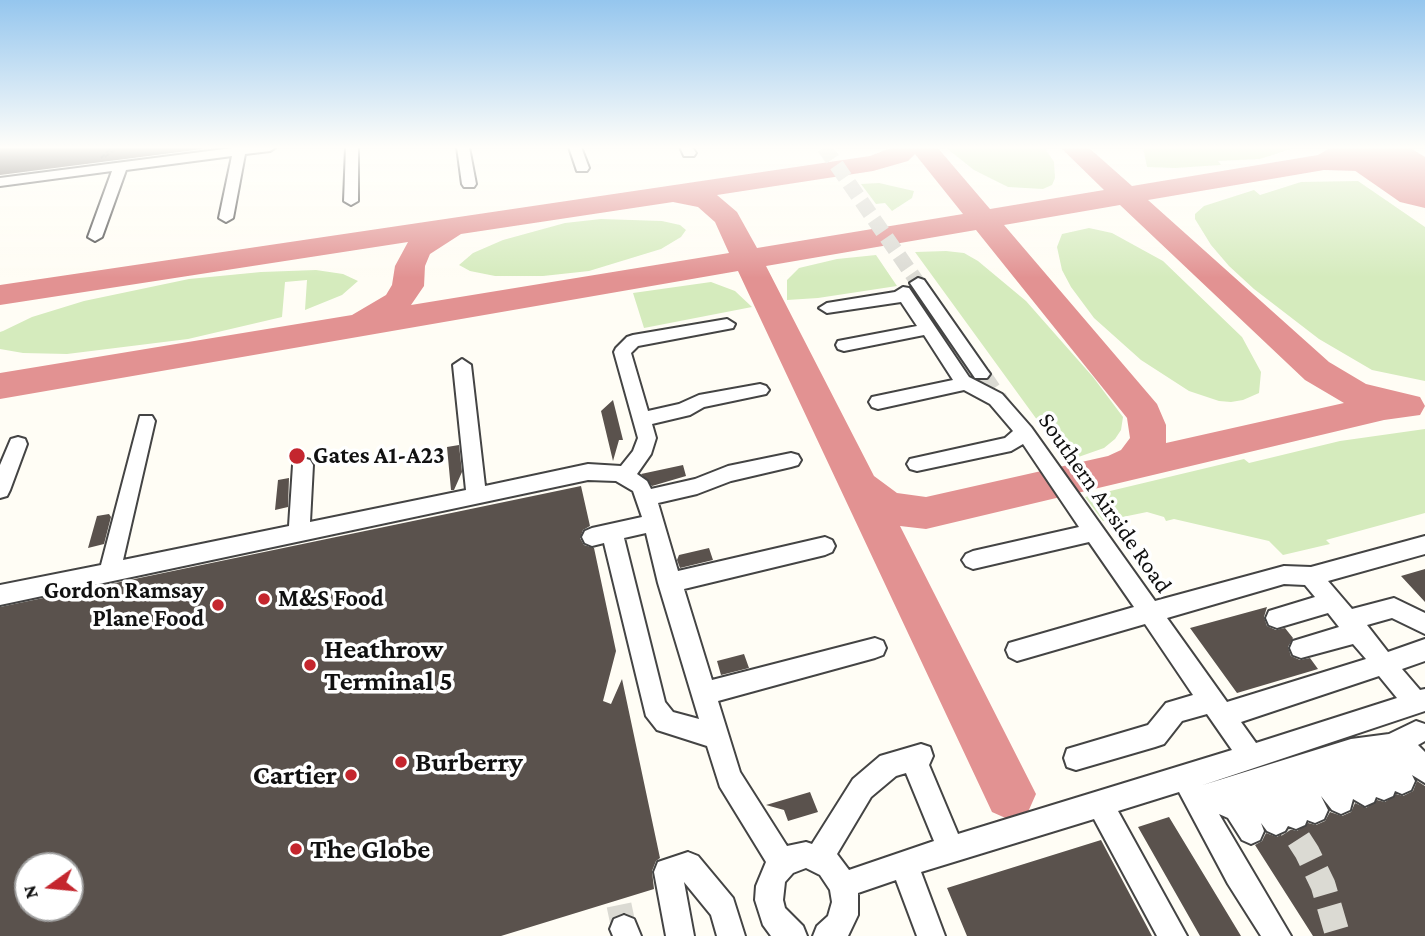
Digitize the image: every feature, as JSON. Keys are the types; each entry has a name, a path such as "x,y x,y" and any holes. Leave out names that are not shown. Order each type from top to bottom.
{"street":[{"path":"95,237 112,191"},
{"path":"226,218 231,191"},
{"path":"351,191 351,201"},
{"path":"827,308 909,290"},
{"name":"Southern Airside Road","path":"909,290 928,329 1024,432 1251,757"},
{"name":"Southern Airside Road","path":"909,290 974,379"},
{"path":"624,475 640,458 647,444 622,352 633,341 727,324"},
{"path":"462,365 476,495"},
{"path":"878,402 974,379"},
{"path":"642,419 684,410 699,401 760,390"},
{"path":"110,572 146,421"},
{"path":"917,464 1011,444 1024,432"},
{"path":"0,490 18,444"},
{"path":"646,498 697,486 728,474 791,460"},
{"path":"299,532 303,464"},
{"path":"0,595 593,472 624,475 640,486 646,498 669,583 705,693 716,736 735,788 763,836 783,863"},
{"path":"653,523 602,535 654,708 666,722 716,736"},
{"path":"973,560 1094,532"},
{"path":"1017,650 1284,575 1311,576 1425,545"},
{"path":"669,583 825,546"},
{"path":"843,886 951,849 1100,804 1234,785 1335,756 1421,738 1413,704 1385,663 1311,576"},
{"path":"1277,618 1333,602"},
{"path":"1301,648 1394,608 1425,624"},
{"path":"705,693 875,648"},
{"path":"1076,758 1155,735 1175,711 1218,708 1303,692 1425,650"},
{"path":"1277,936 1238,874 1234,785 1251,757 1413,704"},
{"path":"1391,746 1411,755 1425,770"},
{"path":"1335,756 1352,777 1373,790"},
{"path":"1335,756 1386,761 1373,790"},
{"path":"819,858 862,788 888,765 917,757 951,849"},
{"path":"1234,785 1329,786 1373,790"},
{"path":"1234,785 1303,793 1296,816 1264,805 1234,785"},
{"path":"1234,785 1237,809 1251,831"},
{"path":"1100,804 1173,936"},
{"path":"793,936 778,921 769,900 775,873 783,863 806,855 819,858 830,865 843,886 846,902 844,915 838,926 827,936"},
{"path":"904,864 931,936"},
{"path":"680,936 668,872 688,866 723,908 731,936"}],"lane":[{"path":"844,345 928,329"}],"green space":[{"path":"866,191 914,191 912,198 892,211 885,203 876,204"},
{"path":"1252,191 1260,195 1274,191 1372,191 1425,227 1425,381 1372,370 1319,339 1254,289 1229,266 1211,245 1195,219 1195,214 1204,206"},
{"path":"601,219 662,221 680,225 686,230 681,237 661,249 589,271 543,276 495,276 470,271 459,265 473,253 503,240 565,223"},
{"path":"1089,228 1112,233 1163,261 1242,337 1261,372 1259,393 1231,402 1189,391 1141,360 1094,318 1062,270 1057,247 1062,234"},
{"path":"915,252 964,253 978,261 1026,301 1093,377 1123,417 1121,430 1115,439 1104,448 1067,461"},
{"path":"876,255 897,286 787,300 787,280 799,268 837,259"},
{"path":"316,270 343,274 358,281 342,295 305,310 307,280 285,282 282,317 188,339 67,354 23,353 0,349 0,332 32,317 84,301 189,279"},
{"path":"711,282 735,291 752,307 644,328 633,293"},
{"path":"1425,429 1425,513 1326,540 1330,544 1283,555 1269,541 1174,519 1166,521 1164,517 1147,512 1103,521 1085,497 1244,459 1249,463 1340,441"}],"building":[{"path":"613,400 623,440 619,440 613,461 601,411"},
{"path":"459,445 462,472 454,490 451,490 447,447"},
{"path":"683,465 686,476 652,486 641,474"},
{"path":"289,478 288,507 275,510 278,480"},
{"name":"Heathrow Terminal 5","path":"581,486 590,526 583,530 580,538 584,545 594,548 616,651 603,701 611,704 622,679 660,858 652,871 654,889 501,936 0,936 0,607"},
{"path":"109,514 111,517 104,544 88,548 97,516"},
{"path":"709,548 713,560 680,568 677,560 679,555"},
{"path":"1425,569 1425,602 1401,576"},
{"path":"1267,607 1264,617 1267,626 1276,630 1285,628 1293,638 1288,647 1291,656 1300,660 1310,658 1318,669 1237,693 1190,628"},
{"path":"744,654 749,668 721,675 717,661"},
{"path":"1417,781 1425,786 1425,936 1313,936 1255,845 1262,841 1266,833 1277,837 1289,829 1297,831 1308,823 1316,825 1325,821 1330,812 1342,816 1351,812 1355,803 1366,808 1377,800 1385,802 1396,794 1403,796 1413,791"},
{"path":"810,792 818,812 788,821 784,810 766,805"},
{"path":"1169,817 1241,936 1200,936 1138,827"},
{"path":"1101,840 1152,936 967,936 947,888"}],"taxiway":[{"path":"0,295 690,191"},
{"path":"959,191 983,220"},
{"path":"1121,191 1126,196"},
{"path":"1126,196 1154,191"},
{"path":"675,194 707,201 727,218 747,260"},
{"path":"983,220 1126,196"},
{"path":"1126,196 1317,371 1354,393 1396,405"},
{"path":"747,260 983,220"},
{"path":"983,220 1144,413 1149,438 1144,449 1135,460 1118,468"},
{"path":"364,322 397,302 408,286 410,266 417,250 435,236 450,229"},
{"path":"0,386 747,260"},
{"path":"747,260 1010,794"},
{"path":"860,487 875,501 891,509 926,513 1384,407 1407,406"}],"tunnel":[{"path":"854,191 918,283"},
{"path":"981,374 1004,408"},
{"path":"1238,746 1307,852 1323,885 1338,936"},
{"path":"619,905 624,929"}],"place":[{"name":"Gates A1-A23","path":"297,456"},
{"name":"M&S Food","path":"264,599"},
{"name":"Gordon Ramsay Plane Food","path":"218,605"},
{"name":"Heathrow Terminal 5","path":"310,665"},
{"name":"Burberry","path":"401,762"},
{"name":"Cartier","path":"351,775"},
{"name":"The Globe","path":"296,849"}]}
